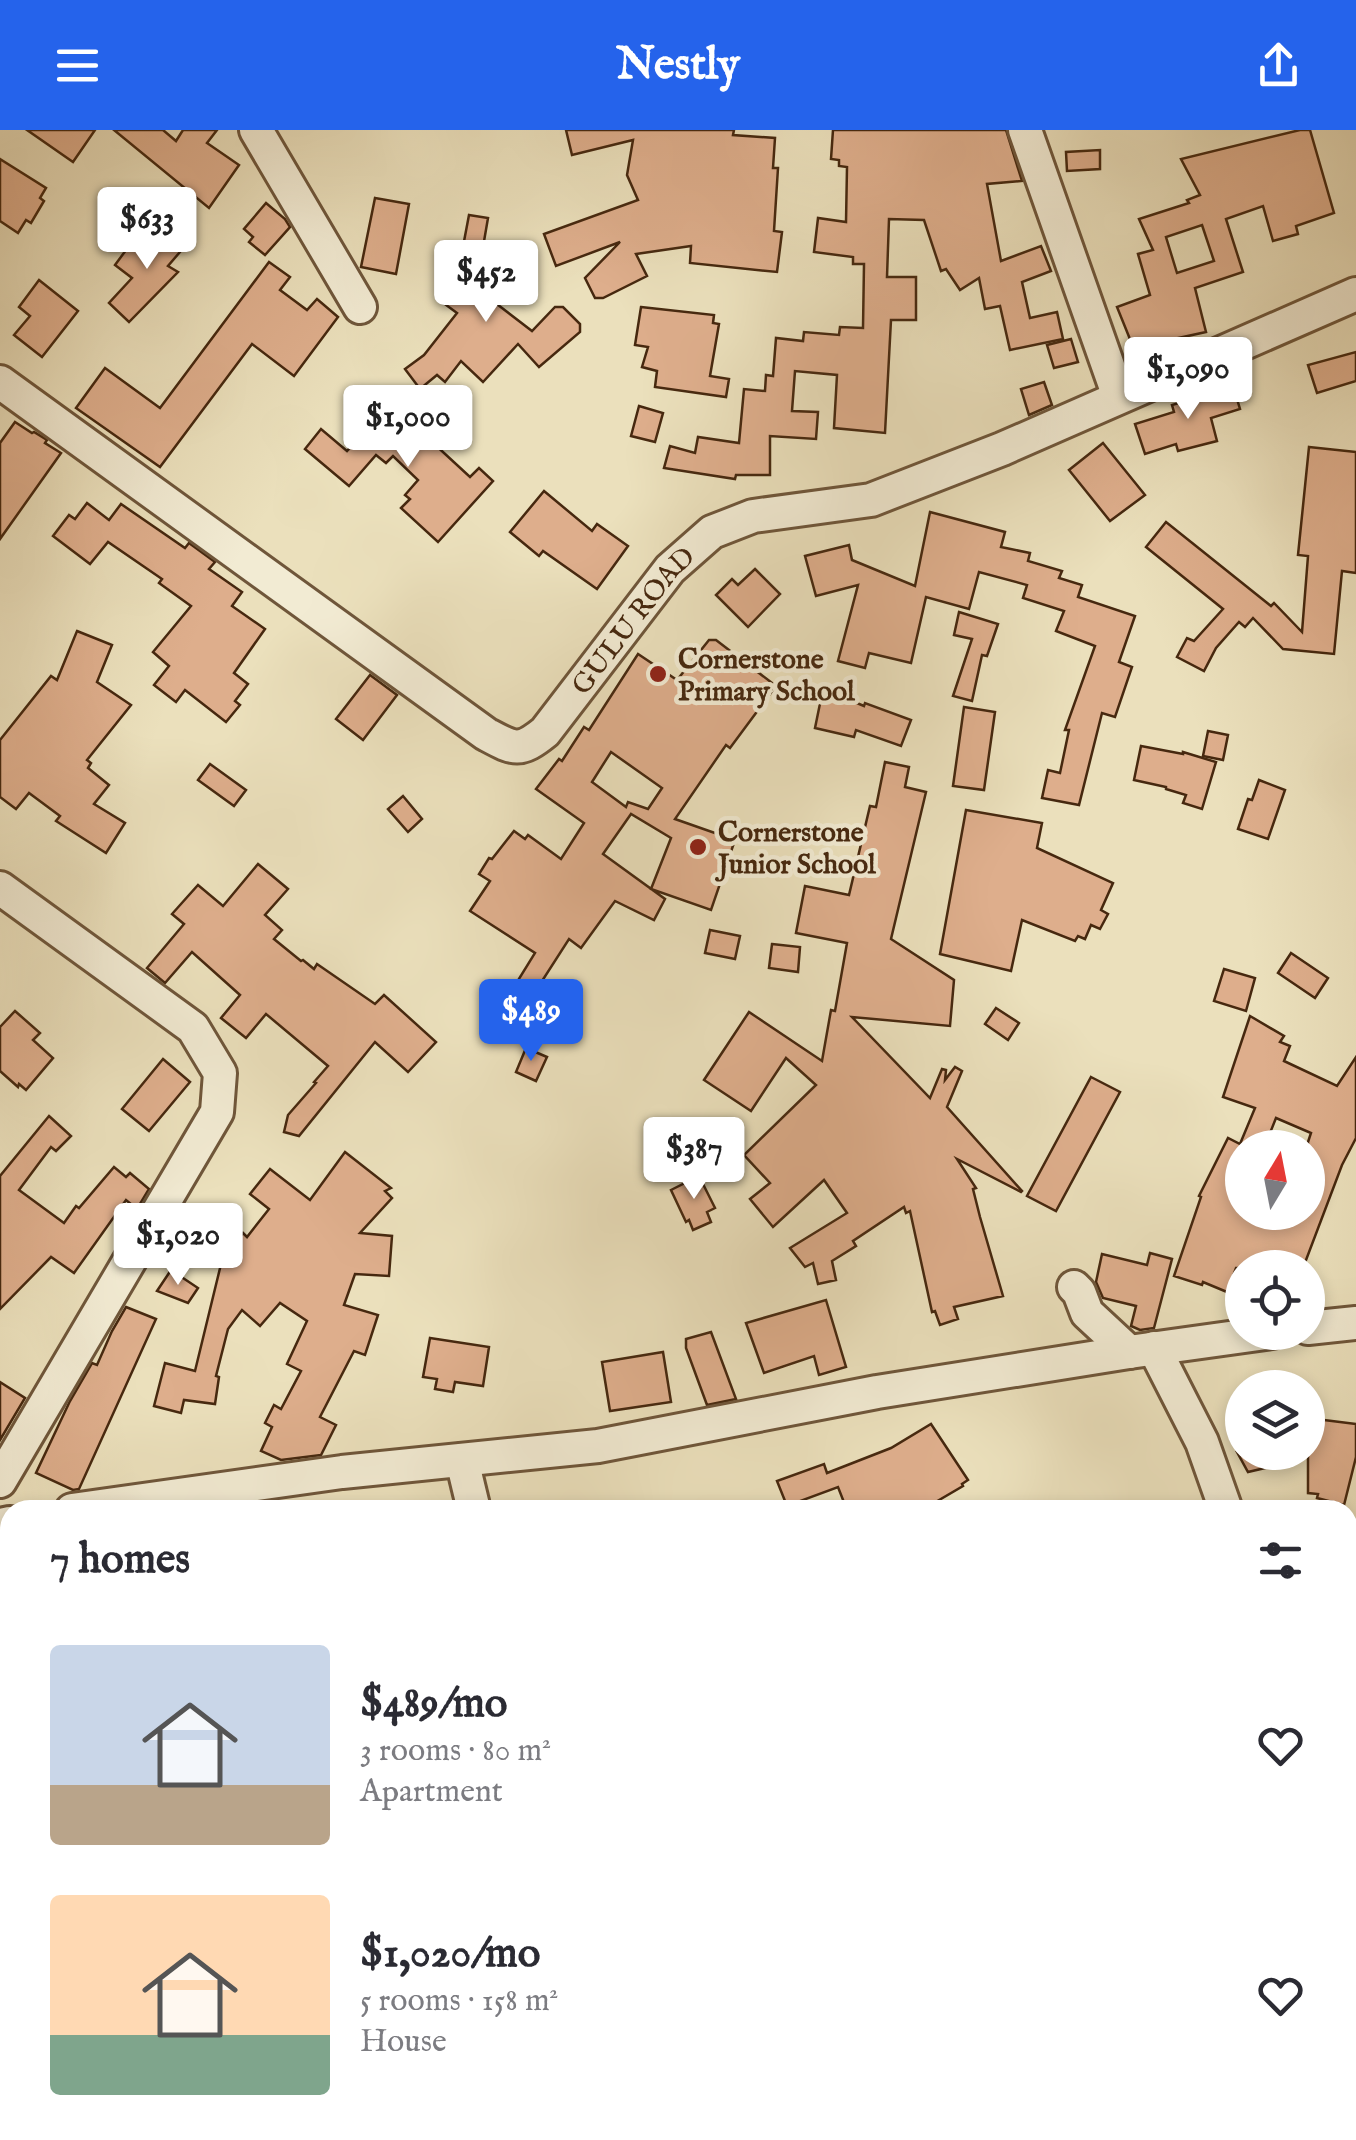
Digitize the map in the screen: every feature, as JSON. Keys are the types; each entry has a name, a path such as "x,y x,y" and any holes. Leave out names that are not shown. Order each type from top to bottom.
{"street":[{"path":"256,130 360,307"},
{"path":"1024,130 1119,398"},
{"name":"GULU ROAD","path":"0,382 486,734 513,748 528,746 546,732 670,569 712,532 752,516 871,500 1002,449 1356,294"},
{"path":"0,888 193,1028 220,1074 217,1112 0,1481"},
{"path":"1078,1302 1141,1350 1202,1442 1222,1500"},
{"path":"1325,1326 1356,1323"},
{"path":"143,1500 342,1472 598,1446 877,1392 1225,1338"},
{"path":"462,1460 472,1500"}],"building":[{"path":"27,130 95,130 73,162"},
{"path":"114,130 163,130 176,141 183,130 217,130 207,143 239,165 209,208"},
{"path":"566,130 734,130 733,135 775,138 773,168 778,168 774,231 782,232 777,272 690,263 691,246 636,254 647,276 603,298 595,298 585,278 620,242 556,266 544,234 638,200 627,175 633,140 572,155"},
{"path":"833,130 1006,130 1022,181 987,184 1001,261 1041,246 1051,271 1022,282 1030,318 1057,312 1063,339 1010,350 1000,306 985,309 979,278 960,290 946,269 941,271 924,220 889,219 887,277 916,277 916,320 891,320 885,433 834,428 837,375 795,371 792,411 818,412 816,439 770,436 770,475 736,475 735,479 664,468 670,446 695,453 698,437 739,443 744,389 765,391 766,375 773,376 776,338 803,341 804,332 839,335 840,327 863,328 864,264 853,264 853,257 814,252 818,218 846,222 847,167 831,159"},
{"path":"1310,130 1334,213 1296,226 1298,234 1273,241 1263,206 1226,219 1243,272 1195,288 1206,332 1151,344 1152,347 1136,354 1117,307 1150,295 1138,254 1153,250 1139,219 1189,203 1187,200 1200,195 1181,159","holes":["1202,225 1214,261 1177,273 1166,237"]},
{"path":"1100,150 1100,169 1067,171 1066,152"},
{"path":"0,159 46,188 40,198 44,201 31,223 26,220 18,233 0,221"},
{"path":"375,198 409,204 396,274 361,267"},
{"path":"266,203 290,227 265,255 249,242 253,237 244,229"},
{"path":"469,215 488,218 476,288 532,331 555,307 563,307 580,324 580,332 539,367 518,344 483,382 461,361 445,382 437,375 420,389 405,369 424,355 457,313 438,299 458,273"},
{"path":"173,225 191,239 168,266 178,272 129,322 109,303 132,278 115,265 132,242 148,254"},
{"path":"269,262 290,277 280,290 307,310 317,299 338,317 294,376 252,344 160,467 76,408 105,368 160,408"},
{"path":"39,280 78,311 42,357 14,335 30,316 19,307"},
{"path":"641,307 714,315 713,323 719,324 710,376 729,379 726,397 655,387 657,371 642,367 648,347 635,345"},
{"path":"1071,339 1078,362 1054,368 1047,345"},
{"path":"1356,352 1356,381 1317,393 1308,365"},
{"path":"1044,382 1052,405 1029,415 1021,389"},
{"path":"1233,386 1240,409 1211,418 1217,441 1178,451 1176,444 1145,454 1135,424 1174,412 1172,405"},
{"path":"391,404 470,477 479,468 493,481 438,542 401,508 410,499 405,495 418,480 393,456 386,463 376,455 349,486 305,449 321,429 347,451"},
{"path":"639,406 663,413 655,442 631,436"},
{"path":"15,422 61,453 0,539 0,443"},
{"path":"1103,443 1145,495 1110,521 1069,470"},
{"path":"1309,447 1356,452 1356,573 1342,571 1334,654 1283,649 1253,618 1245,627 1239,622 1216,648 1204,671 1177,657 1187,638 1194,641 1223,609 1146,547 1166,522 1271,606 1274,603 1302,632 1308,556 1298,555"},
{"path":"544,491 592,531 597,524 628,546 597,589 543,551 539,556 510,532"},
{"path":"87,503 109,520 121,504 185,548 189,543 215,562 209,569 242,592 232,606 265,629 234,673 248,684 235,701 240,705 226,722 185,690 176,702 154,685 169,666 153,652 191,606 159,583 162,579 108,542 90,564 53,536 69,515 75,519"},
{"path":"930,512 1005,532 1001,547 1030,553 1028,561 1062,571 1059,578 1082,585 1078,597 1135,616 1119,662 1132,667 1115,717 1102,713 1079,805 1042,798 1048,770 1060,773 1069,730 1065,730 1095,646 1056,631 1064,611 1023,598 1027,585 979,572 969,609 926,597 911,663 869,653 865,668 838,661 858,585 816,596 805,556 849,545 852,560 915,586"},
{"path":"755,569 780,594 748,627 716,595 732,579 738,585"},
{"path":"959,612 998,624 987,656 982,655 972,701 953,696 972,639 954,635"},
{"path":"77,631 112,645 97,682 131,705 87,760 91,763 88,768 109,785 94,804 125,823 106,853 56,821 60,816 29,793 16,809 0,797 0,740 51,676 57,680"},
{"path":"709,640 716,640 776,686 730,748 726,745 675,819 735,840 711,910 651,889 665,899 654,920 615,901 581,948 569,939 526,1006 509,995 535,953 470,911 490,881 479,874 514,831 525,839 528,835 561,859 584,823 536,789 559,759 562,761 584,727 589,730 638,654 677,680","holes":["611,752 662,788 648,809 628,802 626,807 592,782","631,814 671,838 651,889 603,854"]},
{"path":"370,675 397,695 363,740 336,719"},
{"path":"823,689 911,720 901,746 856,730 854,737 815,728"},
{"path":"964,707 995,712 984,790 953,786"},
{"path":"1208,731 1228,735 1223,760 1203,756"},
{"path":"1141,746 1216,762 1202,809 1183,803 1186,795 1134,780"},
{"path":"885,762 909,767 905,787 926,792 891,939 954,980 950,1026 852,1017 930,1098 942,1069 946,1070 945,1080 955,1067 962,1071 947,1107 1022,1191 957,1159 976,1188 973,1189 980,1217 1003,1296 954,1307 958,1319 940,1325 935,1311 932,1312 910,1211 906,1213 904,1207 853,1241 856,1246 832,1261 836,1280 818,1284 813,1263 805,1267 790,1248 847,1213 824,1180 773,1227 750,1199 770,1183 744,1155 816,1085 786,1058 751,1111 704,1080 749,1012 822,1061 847,943 796,933 805,886 849,895 870,806 876,807"},
{"path":"210,764 246,790 234,806 198,780"},
{"path":"1259,780 1285,790 1268,839 1238,829"},
{"path":"403,796 422,819 408,832 388,809"},
{"path":"966,810 1042,823 1037,848 1113,883 1101,910 1108,914 1100,929 1091,925 1085,939 1078,936 1075,941 1022,920 1011,971 940,954"},
{"path":"258,864 288,889 265,915 282,930 274,939 301,961 314,969 317,964 375,1004 384,995 436,1042 408,1072 375,1042 299,1136 284,1132 288,1115 328,1066 266,1014 246,1038 221,1018 240,995 192,952 165,983 147,968 184,924 172,914 198,885 223,906"},
{"path":"710,930 740,936 735,959 705,953"},
{"path":"772,944 800,947 798,972 769,968"},
{"path":"1291,953 1328,978 1315,998 1278,973"},
{"path":"1224,969 1255,978 1246,1011 1214,1001"},
{"path":"996,1008 1019,1023 1008,1040 985,1024"},
{"path":"15,1011 40,1033 33,1040 53,1058 26,1090 0,1071 0,1027"},
{"path":"1250,1016 1284,1036 1280,1042 1290,1046 1284,1061 1337,1086 1356,1057 1356,1138 1325,1210 1325,1130 1304,1130 1276,1118 1271,1130 1246,1130 1255,1108 1223,1097"},
{"path":"526,1048 547,1057 536,1081 516,1072"},
{"path":"163,1059 190,1082 149,1131 122,1109"},
{"path":"1091,1077 1120,1092 1056,1211 1027,1196"},
{"path":"49,1116 71,1136 56,1151 51,1147 19,1190 64,1223 114,1167 126,1177 130,1173 149,1189 137,1209 126,1200 74,1273 51,1257 0,1309 0,1176"},
{"path":"1225,1144 1225,1230 1317,1230 1310,1250 1225,1250 1225,1291 1174,1276 1199,1196"},
{"path":"345,1152 391,1188 385,1191 392,1198 360,1233 392,1236 389,1276 355,1274 344,1305 378,1315 365,1355 354,1351 320,1417 336,1425 321,1455 281,1460 261,1451 272,1427 265,1423 274,1405 281,1409 301,1371 287,1364 307,1321 280,1303 260,1326 242,1310 228,1329 216,1376 219,1377 215,1404 184,1400 181,1413 154,1406 165,1363 195,1371 222,1260 269,1209 250,1194 270,1169 310,1200"},
{"path":"699,1176 715,1208 707,1212 711,1222 693,1230 671,1190"},
{"path":"1150,1253 1172,1259 1154,1328 1140,1330 1131,1326 1136,1306 1103,1298 1096,1282 1102,1254 1147,1265"},
{"path":"171,1270 198,1288 188,1303 157,1291"},
{"path":"826,1300 846,1367 819,1375 814,1356 764,1373 746,1323"},
{"path":"126,1307 156,1319 79,1489 73,1490 36,1473 70,1401 92,1363 97,1365"},
{"path":"711,1332 736,1399 707,1405 686,1339"},
{"path":"430,1338 489,1347 483,1386 455,1382 453,1392 435,1389 437,1379 423,1377"},
{"path":"663,1352 671,1402 610,1411 602,1362"},
{"path":"0,1382 25,1398 0,1440"},
{"path":"1325,1420 1356,1424 1356,1457 1345,1500 1325,1500 1317,1498 1318,1494 1308,1493 1308,1470 1325,1470"},
{"path":"931,1424 968,1480 939,1500 843,1500 838,1487 803,1500 785,1500 777,1481 824,1464 827,1473 891,1448"}],"place":[{"name":"Cornerstone Primary School","path":"658,674"},
{"name":"Cornerstone Junior School","path":"698,847"}]}
